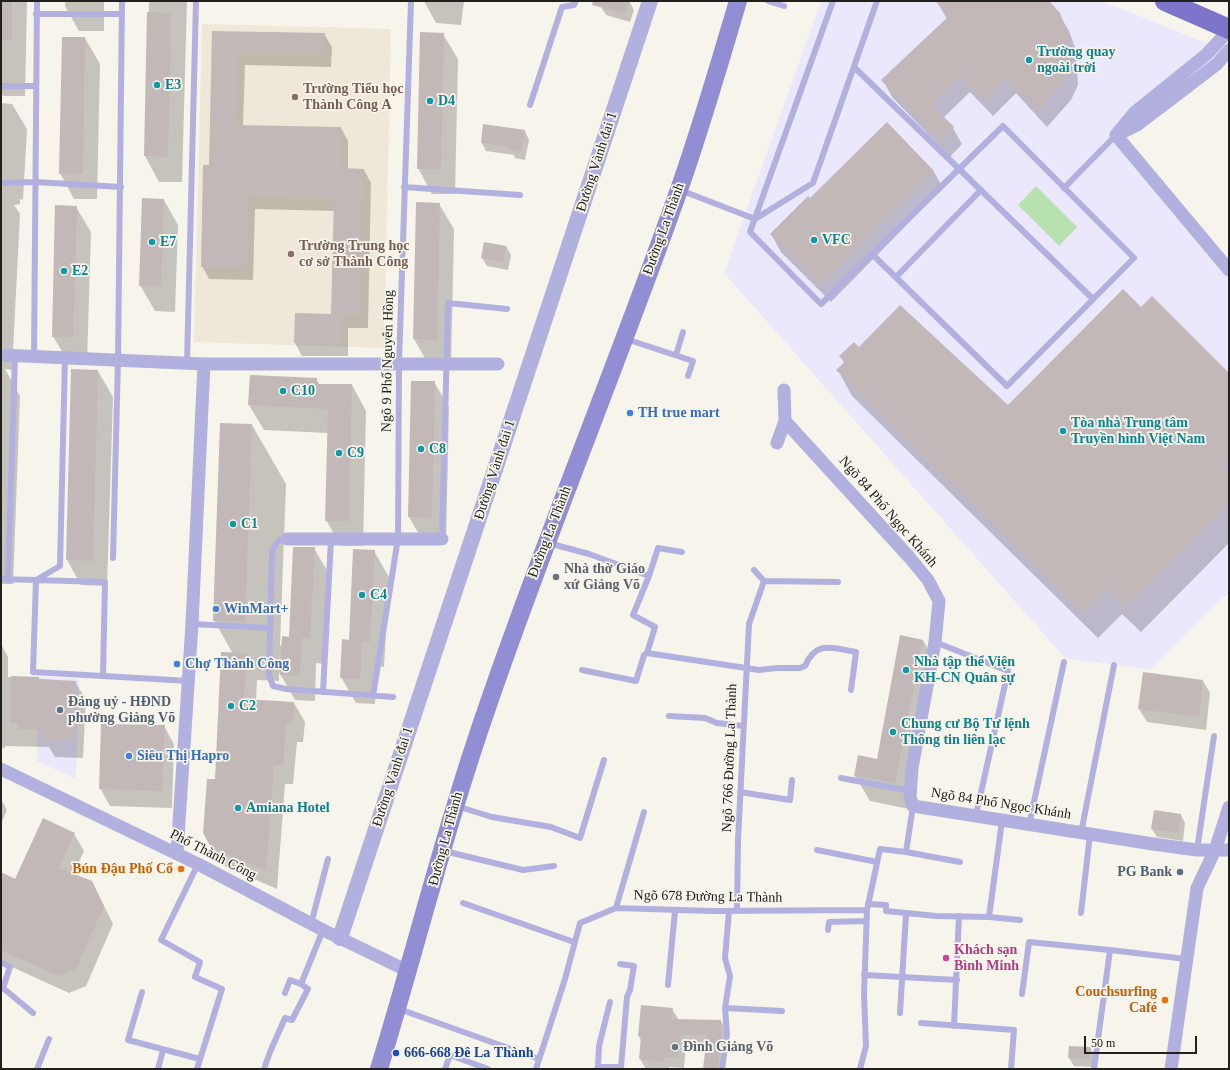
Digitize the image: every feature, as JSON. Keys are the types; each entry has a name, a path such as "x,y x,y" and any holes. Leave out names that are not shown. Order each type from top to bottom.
{"main road":[{"name":"Đường La Thành","path":"381,1067 455,806 488,706 546,543 679,190 738,1"},
{"path":"1165,1 1229,29"}],"street":[{"name":"Đường Vành đai 1","path":"340,938 650,1"},
{"path":"1116,135 1135,112 1207,54 1229,29"},
{"path":"1116,135 1137,125 1217,64 1229,50"},
{"path":"1116,135 1229,270"},
{"path":"1,355 204,364 498,364"},
{"path":"177,854 189,681 204,364"},
{"path":"777,443 785,421 784,390"},
{"name":"Ngõ 84 Phố Ngọc Khánh","path":"785,421 910,558 928,580 939,601 935,642 912,768 911,791 913,806 1197,850 1229,850"},
{"path":"287,539 442,539"},
{"name":"Phố Thành Công","path":"1,769 198,864 311,924 408,971"},
{"path":"1171,1069 1197,888 1215,850 1229,807"}],"lane":[{"path":"34,356 35,86 37,1"},
{"path":"113,558 121,187 122,1"},
{"path":"187,363 196,1"},
{"name":"Ngõ 9 Phố Nguyên Hồng","path":"373,696 398,538 399,363 411,1"},
{"path":"530,105 562,7 574,5 576,1"},
{"path":"768,1 784,6"},
{"path":"833,1 750,232 821,304 872,254 1003,126 1134,258 1008,386 872,254"},
{"path":"755,219 812,183 877,1"},
{"path":"36,14 122,14"},
{"path":"854,67 1093,299"},
{"path":"1,86 35,86"},
{"path":"1064,188 1116,135"},
{"path":"1,183 35,182 121,187"},
{"path":"404,187 520,195"},
{"path":"679,190 755,219"},
{"path":"896,277 981,190"},
{"path":"442,539 445,363 448,303 507,309"},
{"path":"676,355 682,332"},
{"path":"624,338 693,361 688,376"},
{"path":"8,580 15,356"},
{"path":"36,580 60,566 65,358"},
{"path":"287,539 280,539 276,542 272,552 269,675 273,686 323,692 393,697"},
{"path":"323,692 331,539"},
{"path":"546,543 589,554 649,576"},
{"path":"582,670 636,681 655,627 633,615 649,576 658,548 682,552"},
{"path":"754,570 764,581 838,582"},
{"path":"1,579 105,582 103,676"},
{"path":"36,580 33,672 189,681"},
{"path":"764,581 749,624 745,669 800,668 805,666 811,654 822,648 856,652 851,690"},
{"path":"192,624 270,628"},
{"path":"935,642 1008,671 976,815"},
{"name":"Ngõ 766 Đường La Thành","path":"647,653 745,669 737,910"},
{"path":"1029,825 1064,662"},
{"path":"1081,913 1086,834 1114,665"},
{"path":"669,716 705,718 717,723 743,726"},
{"path":"1197,850 1214,736"},
{"path":"455,806 492,818 551,827 580,838 604,760"},
{"path":"841,778 911,791"},
{"path":"740,792 790,800 792,780"},
{"path":"906,852 913,806"},
{"path":"616,908 644,812"},
{"path":"989,917 1002,821"},
{"path":"860,1069 866,1046 864,975 867,907 880,849 906,852 960,862"},
{"path":"817,850 877,862"},
{"path":"442,851 523,870 554,866"},
{"path":"311,924 328,859"},
{"path":"197,1069 222,989 195,977 200,962 161,940 198,864"},
{"path":"462,903 574,942"},
{"name":"Ngõ 678 Đường La Thành","path":"536,1069 565,979 580,923 616,908 675,911 729,911 886,906 886,911 906,914 989,917 1020,920"},
{"path":"668,985 675,911"},
{"path":"722,1069 727,1034 725,1008 730,976 725,958 729,911"},
{"path":"900,1013 901,976 906,914"},
{"path":"954,1026 959,916"},
{"path":"828,930 829,922 866,921"},
{"path":"301,984 323,930"},
{"path":"1022,994 1029,942 1186,959"},
{"path":"1094,1069 1110,950"},
{"path":"1,962 10,967 3,988 33,1013"},
{"path":"610,1002 599,1046 597,1068 621,1067 627,998 630,990 634,966 620,964"},
{"path":"864,975 956,980"},
{"path":"264,1069 285,1018 292,1020 308,989 301,984 290,980 285,994"},
{"path":"142,992 128,1040 200,1059"},
{"path":"397,1008 539,1058"},
{"path":"725,1008 782,1011"},
{"path":"922,1023 1014,1030 1011,1069"},
{"path":"38,1069 49,1039"},
{"path":"158,1069 163,1050"},
{"path":"445,1069 450,1055 488,1069"}],"shaded area":[{"path":"821,1 1102,1 1228,52 1117,142 1229,277 1229,592 1151,670 1065,658 724,273"},
{"path":"202,24 391,29 384,348 194,342"},
{"path":"39,677 79,679 76,779 37,761"}],"green space":[{"path":"1036,186 1077,227 1059,246 1018,205"}],"building":[{"path":"1,1 12,1 12,40 1,40"},
{"path":"593,1 629,1 626,14 592,5"},
{"path":"935,1 1049,1 1060,13 1067,33 1069,68 1062,84 1037,111 1006,78 983,100 960,77 931,104 954,127 939,141 881,80 949,16"},
{"name":"E3","path":"147,12 171,13 168,157 144,156"},
{"path":"212,31 325,33 324,54 238,53 236,125 341,127 341,168 364,169 361,315 342,315 341,344 294,343 295,313 331,314 334,198 248,196 246,267 201,267 203,165 209,165"},
{"name":"D4","path":"420,32 444,33 441,169 417,169"},
{"path":"62,37 85,37 83,174 59,174"},
{"path":"887,122 933,170 821,285 770,234 808,196 810,198"},
{"path":"483,124 525,130 521,152 509,149 510,147 481,143"},
{"name":"E7","path":"142,198 164,199 161,286 139,286"},
{"path":"416,202 440,203 437,340 413,339"},
{"name":"E2","path":"55,205 77,206 73,337 52,337"},
{"path":"484,242 506,246 503,262 481,258"},
{"name":"Tòa nhà Trung tâm Truyền hình Việt Nam","path":"1123,289 1141,307 1152,296 1229,373 1229,456 1221,464 1229,472 1229,503 1125,608 1107,589 1083,613 836,370 845,362 839,356 854,342 859,347 900,305 1008,405"},
{"path":"71,369 98,370 93,561 66,560"},
{"path":"250,375 317,378 317,384 352,384 349,521 325,521 328,409 248,405"},
{"name":"C8","path":"411,381 435,381 432,518 408,517"},
{"name":"C1","path":"220,423 252,424 245,622 213,621"},
{"path":"293,547 315,547 310,638 302,638 300,676 280,675 282,636 289,637"},
{"name":"C4","path":"353,549 375,550 370,642 362,641 360,679 340,678 342,639 349,640"},
{"path":"900,635 923,640 895,783 854,776 858,755 877,759"},
{"path":"221,652 247,653 244,699 294,702 293,723 286,723 283,766 274,765 266,871 214,848 209,844 203,833 207,779 215,779"},
{"path":"1143,672 1203,680 1199,717 1138,709"},
{"path":"11,676 76,681 74,740 43,739 44,730 18,729 18,723 10,723"},
{"path":"101,724 165,725 162,791 99,789"},
{"path":"1154,810 1181,814 1178,833 1151,829"},
{"path":"43,818 75,833 59,868 92,881 104,906 76,969 58,976 1,950 1,872 15,879"},
{"path":"641,1005 673,1008 672,1019 721,1020 722,1034 718,1069 703,1069 707,1035 681,1034 678,1058 664,1057 663,1062 639,1059 641,1037 638,1036"},
{"path":"1069,1046 1091,1047 1091,1059 1068,1058"}],"place":[{"name":"Trường quay ngoài trời","path":"1029,60"},
{"name":"E3","path":"157,85"},
{"name":"Trường Tiểu học Thành Công A","path":"295,97"},
{"name":"D4","path":"430,101"},
{"name":"VFC","path":"814,240"},
{"name":"E7","path":"152,242"},
{"name":"Trường Trung học cơ sở Thành Công","path":"291,254"},
{"name":"E2","path":"64,271"},
{"name":"C10","path":"283,391"},
{"name":"TH true mart","path":"630,413"},
{"name":"Tòa nhà Trung tâm Truyền hình Việt Nam","path":"1063,431"},
{"name":"C8","path":"421,449"},
{"name":"C9","path":"339,453"},
{"name":"C1","path":"233,524"},
{"name":"Nhà thờ Giáo xứ Giảng Võ","path":"556,577"},
{"name":"C4","path":"362,595"},
{"name":"WinMart+","path":"216,609"},
{"name":"Chợ Thành Công","path":"177,664"},
{"name":"Nhà tập thể Viện KH-CN Quân sự","path":"906,670"},
{"name":"C2","path":"231,706"},
{"name":"Đảng uỷ - HĐND phường Giảng Võ","path":"60,710"},
{"name":"Chung cư Bộ Tư lệnh Thông tin liên lạc","path":"893,732"},
{"name":"Siêu Thị Hapro","path":"129,756"},
{"name":"Amiana Hotel","path":"238,808"},
{"name":"Bún Đậu Phố Cổ","path":"181,869"},
{"name":"PG Bank","path":"1180,872"},
{"name":"Khách sạn Bình Minh","path":"946,958"},
{"name":"Couchsurfing Café","path":"1165,1000"},
{"name":"Đình Giảng Võ","path":"675,1047"},
{"name":"666-668 Đê La Thành","path":"396,1053"}]}
